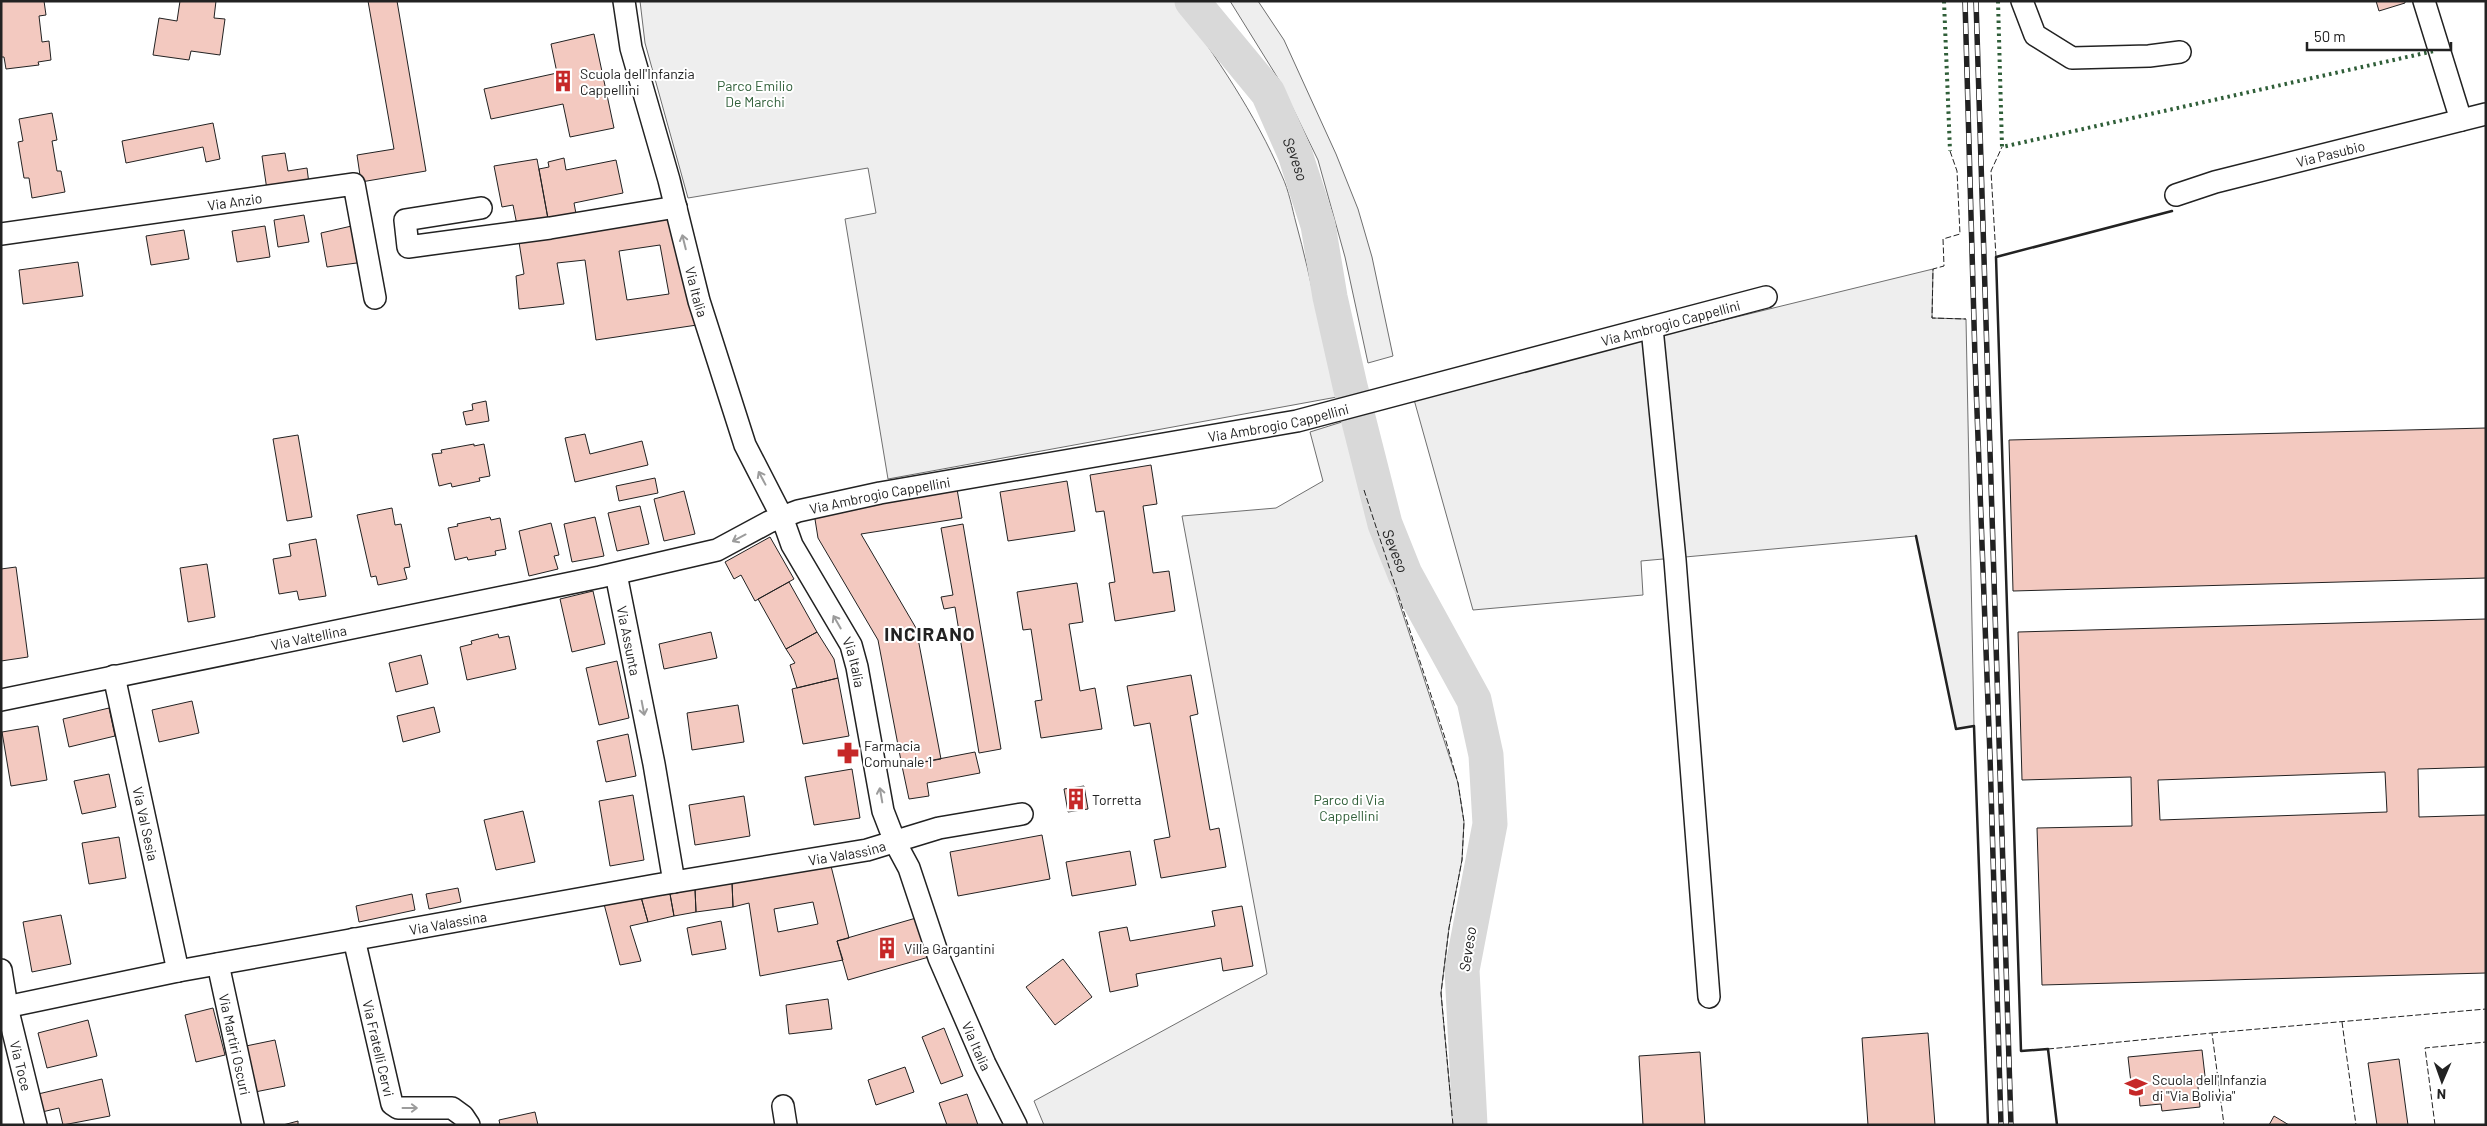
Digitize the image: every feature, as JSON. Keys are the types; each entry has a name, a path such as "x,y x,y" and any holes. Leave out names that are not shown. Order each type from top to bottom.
{"street":[{"name":"Via Italia","path":"624,1 631,48 676,207 710,341 745,445 782,516 792,545 851,645 858,667 883,811 895,842 909,868 939,958 985,1064 1016,1125"},
{"path":"2022,1 2035,35 2072,58 2149,56 2180,52"},
{"path":"2424,1 2461,120"},
{"name":"Via Pasubio","path":"2176,195 2215,182 2486,114"},
{"name":"Via Anzio","path":"1,234 354,184 375,298"},
{"path":"481,208 405,220 408,247 533,231 676,207"},
{"name":"Via Ambrogio Cappellini","path":"782,516 880,493 1297,421 1766,297"},
{"path":"1652,328 1676,570 1710,997"},
{"path":"616,574 717,550 782,516"},
{"name":"Via Valtellina","path":"1,700 616,574"},
{"name":"Via Assunta","path":"616,574 654,764 674,882"},
{"name":"Via Val Sesia","path":"114,676 178,971"},
{"name":"Via Valassina","path":"4,1007 178,971 354,938 867,850 939,828 1022,814"},
{"name":"Via Fratelli Cervi","path":"354,938 392,1104 398,1108 448,1108 457,1110 469,1125"},
{"name":"Via Martiri Oscuri","path":"218,964 253,1125"},
{"name":"Via Toce","path":"1,970 4,1007 36,1125"}],"green space":[{"name":"Parco Emilio De Marchi","path":"640,1 1176,1 1220,64 1247,108 1260,130 1284,182 1302,245 1337,397 888,479 845,219 876,213 868,168 688,198 645,43"},
{"path":"1230,1 1258,1 1284,40 1336,154 1358,209 1372,257 1393,356 1368,363 1345,257 1318,160 1279,80"},
{"path":"1933,269 1932,318 1966,319 1974,726 1956,729 1916,536 1641,561 1643,595 1473,610 1413,396"},
{"name":"Parco di Via Cappellini","path":"1345,421 1385,559 1458,783 1464,822 1462,860 1449,928 1441,993 1453,1125 1044,1125 1034,1101 1267,974 1182,516 1276,508 1323,481 1310,432"}],"building":[{"path":"1,1 44,1 46,15 39,16 42,42 49,41 51,60 38,62 39,65 6,69 4,57 1,57"},
{"path":"180,1 216,1 214,18 225,19 220,55 191,51 189,60 153,55 159,18 177,21"},
{"path":"368,1 397,1 426,171 361,182 357,155 394,149"},
{"path":"2376,1 2405,1 2405,3 2379,11"},
{"name":"Scuola dell'Infanzia Cappellini","path":"594,34 614,128 570,137 563,104 491,119 484,89 557,73 551,44"},
{"path":"52,113 57,140 52,141 57,171 61,171 65,192 32,198 29,178 24,178 18,142 23,141 19,119"},
{"path":"213,123 220,159 206,162 203,147 126,163 122,141"},
{"path":"285,153 288,171 307,168 309,184 267,190 262,156"},
{"path":"564,158 566,170 616,160 623,193 574,203 577,219 549,224 539,169 549,167 548,162"},
{"path":"537,159 548,219 518,230 513,205 502,207 494,166"},
{"path":"669,214 697,325 596,340 585,260 557,263 564,304 519,309 516,276 524,274 519,242","holes":["660,245 669,294 627,300 619,251"]},
{"path":"304,215 309,242 278,247 274,220"},
{"path":"356,225 364,262 327,267 321,233"},
{"path":"265,226 270,257 237,262 232,231"},
{"path":"184,230 189,259 151,265 146,236"},
{"path":"78,262 83,296 23,304 19,270"},
{"path":"486,401 489,421 466,425 463,412 473,410 472,404"},
{"path":"2486,428 2486,578 2013,591 2009,440"},
{"path":"585,434 590,454 642,441 648,465 575,482 565,438"},
{"path":"298,435 312,517 287,521 273,439"},
{"path":"474,444 474,446 484,444 490,476 479,478 480,481 452,487 451,483 439,486 432,454 442,453 441,450"},
{"path":"1151,465 1157,504 1143,506 1153,573 1169,571 1175,611 1115,621 1109,583 1115,582 1104,511 1096,512 1090,475"},
{"path":"655,478 658,493 619,501 616,486"},
{"path":"1067,481 1075,531 1008,541 1000,492"},
{"path":"957,489 962,518 861,534 916,628 941,759 902,766 878,640 818,538 814,513"},
{"path":"684,491 695,534 664,541 654,499"},
{"path":"640,506 649,544 617,551 608,513"},
{"path":"392,508 395,525 401,524 410,567 404,568 407,579 378,585 376,576 371,577 357,515"},
{"path":"490,517 491,520 500,518 506,549 495,551 496,555 468,560 467,557 455,560 448,528 458,526 457,524"},
{"path":"595,517 604,556 572,562 564,524"},
{"path":"551,523 559,555 554,556 558,569 529,576 519,531"},
{"path":"963,524 1001,749 979,753 955,607 944,609 941,597 953,595 941,528"},
{"path":"770,537 794,579 755,601 741,575 734,579 725,562"},
{"path":"316,539 326,596 299,600 297,591 279,594 273,559 291,556 289,544"},
{"path":"207,564 215,617 188,622 180,568"},
{"path":"16,567 28,657 1,661 1,569"},
{"path":"789,582 817,632 786,649 758,599"},
{"path":"1077,583 1083,622 1069,624 1080,691 1095,688 1102,729 1041,738 1035,701 1042,700 1031,629 1023,630 1017,592"},
{"path":"593,591 605,644 572,652 560,599"},
{"path":"2486,619 2486,767 2418,769 2419,817 2486,815 2486,973 2042,985 2037,828 2132,826 2131,777 2022,780 2018,632","holes":["2385,772 2387,812 2160,820 2158,780"]},
{"path":"711,632 717,658 664,669 659,644"},
{"path":"817,632 834,659 838,678 797,688 790,665 795,663 786,649"},
{"path":"498,634 499,638 509,636 516,669 467,680 460,647 472,644 471,641"},
{"path":"421,655 428,684 396,692 389,663"},
{"path":"617,661 629,718 599,725 586,668"},
{"path":"1191,675 1198,714 1190,716 1210,830 1219,828 1226,867 1161,878 1154,840 1170,837 1150,723 1134,726 1127,686"},
{"path":"838,678 849,736 803,744 792,689"},
{"path":"192,701 199,733 159,742 152,710"},
{"path":"738,705 744,742 692,750 687,713"},
{"path":"434,707 440,732 403,742 397,716"},
{"path":"109,708 115,736 69,747 63,719"},
{"path":"38,726 47,780 11,786 2,732"},
{"path":"628,734 636,776 606,782 597,741"},
{"path":"975,752 980,773 927,783 929,796 909,799 902,766"},
{"path":"852,769 860,818 814,825 805,777"},
{"path":"109,774 116,807 82,814 74,781"},
{"name":"Torretta","path":"1084,786 1088,809 1068,812 1064,789"},
{"path":"633,795 644,860 610,866 599,801"},
{"path":"744,796 750,836 695,845 689,805"},
{"path":"523,811 535,862 496,870 484,820"},
{"path":"1042,835 1050,879 958,896 950,852"},
{"path":"119,837 126,878 89,884 82,843"},
{"path":"1130,851 1136,885 1072,896 1066,862"},
{"path":"831,866 849,938 837,941 843,960 760,976 749,903 733,907 732,882","holes":["813,902 818,924 778,932 774,909"]},
{"path":"732,882 733,907 696,912 695,889"},
{"path":"458,888 461,902 429,909 426,894"},
{"path":"695,889 696,912 674,916 670,894"},
{"path":"412,894 415,910 359,922 356,906"},
{"path":"670,894 674,916 648,922 641,897"},
{"path":"641,897 648,922 630,926 641,961 620,965 604,904"},
{"path":"1242,906 1253,966 1223,971 1221,958 1136,974 1138,986 1110,992 1099,932 1127,927 1130,941 1215,926 1212,911"},
{"path":"61,915 71,964 32,972 23,922"},
{"name":"Villa Gargantini","path":"916,918 936,955 848,980 837,941"},
{"path":"721,921 726,949 692,955 687,928"},
{"path":"1063,959 1092,997 1055,1025 1026,987"},
{"path":"828,999 832,1029 789,1034 786,1005"},
{"path":"213,1008 225,1055 196,1062 185,1015"},
{"path":"88,1020 97,1056 47,1068 38,1033"},
{"path":"944,1028 963,1076 941,1084 922,1037"},
{"path":"1928,1033 1935,1125 1868,1125 1862,1038"},
{"path":"275,1040 285,1086 255,1092 246,1046"},
{"path":"2202,1050 2205,1076 2197,1077 2200,1107 2162,1111 2161,1104 2140,1106 2138,1083 2131,1083 2128,1057"},
{"path":"1700,1052 1705,1125 1643,1125 1639,1056"},
{"path":"2399,1059 2408,1125 2377,1125 2368,1063"},
{"path":"905,1067 914,1092 876,1105 868,1080"},
{"path":"102,1079 110,1116 63,1125 59,1108 42,1112 38,1094"},
{"path":"967,1094 978,1125 947,1125 939,1103"},
{"path":"535,1112 538,1125 500,1125 499,1120"},
{"path":"2274,1116 2289,1125 2269,1125"},
{"path":"298,1121 298,1125 283,1125"}],"waterway":[{"name":"Seveso","path":"1192,1 1268,93 1295,154 1318,225 1330,297 1350,386 1385,524 1405,574 1474,700 1486,755 1490,824 1462,970 1470,1125"}],"railway":[{"path":"1965,1 2001,1125"},
{"path":"1976,1 2011,1125"}],"hedge":[{"path":"1944,1 1950,151"},
{"path":"1998,1 2002,147 2434,51"}],"fence":[{"path":"1996,257 1991,171 2002,147"},
{"path":"1950,151 1957,171 1960,234 1943,239 1944,266 1933,269 1932,318 1966,319"},
{"path":"1364,490 1446,741 1458,783 1464,822 1462,860 1449,928 1441,993 1453,1125"},
{"path":"2212,1033 2486,1009"},
{"path":"2342,1022 2356,1125"},
{"path":"2057,1125 2048,1049 2212,1033 2224,1125"},
{"path":"2435,1125 2425,1048 2486,1042"}],"wall":[{"path":"2057,1125 2048,1049 2021,1051 1996,257 2172,211"},
{"path":"1916,536 1956,729 1974,726 1988,1125"}],"place":[{"name":"Scuola dell'Infanzia Cappellini","path":"563,81"},
{"name":"Farmacia Comunale 1","path":"848,753"},
{"name":"Torretta","path":"1076,799"},
{"name":"Villa Gargantini","path":"887,948"},
{"name":"Scuola dell'Infanzia di \"Via Bolivia\"","path":"2136,1087"}],"district":[{"name":"INCIRANO","path":"930,633"}]}
